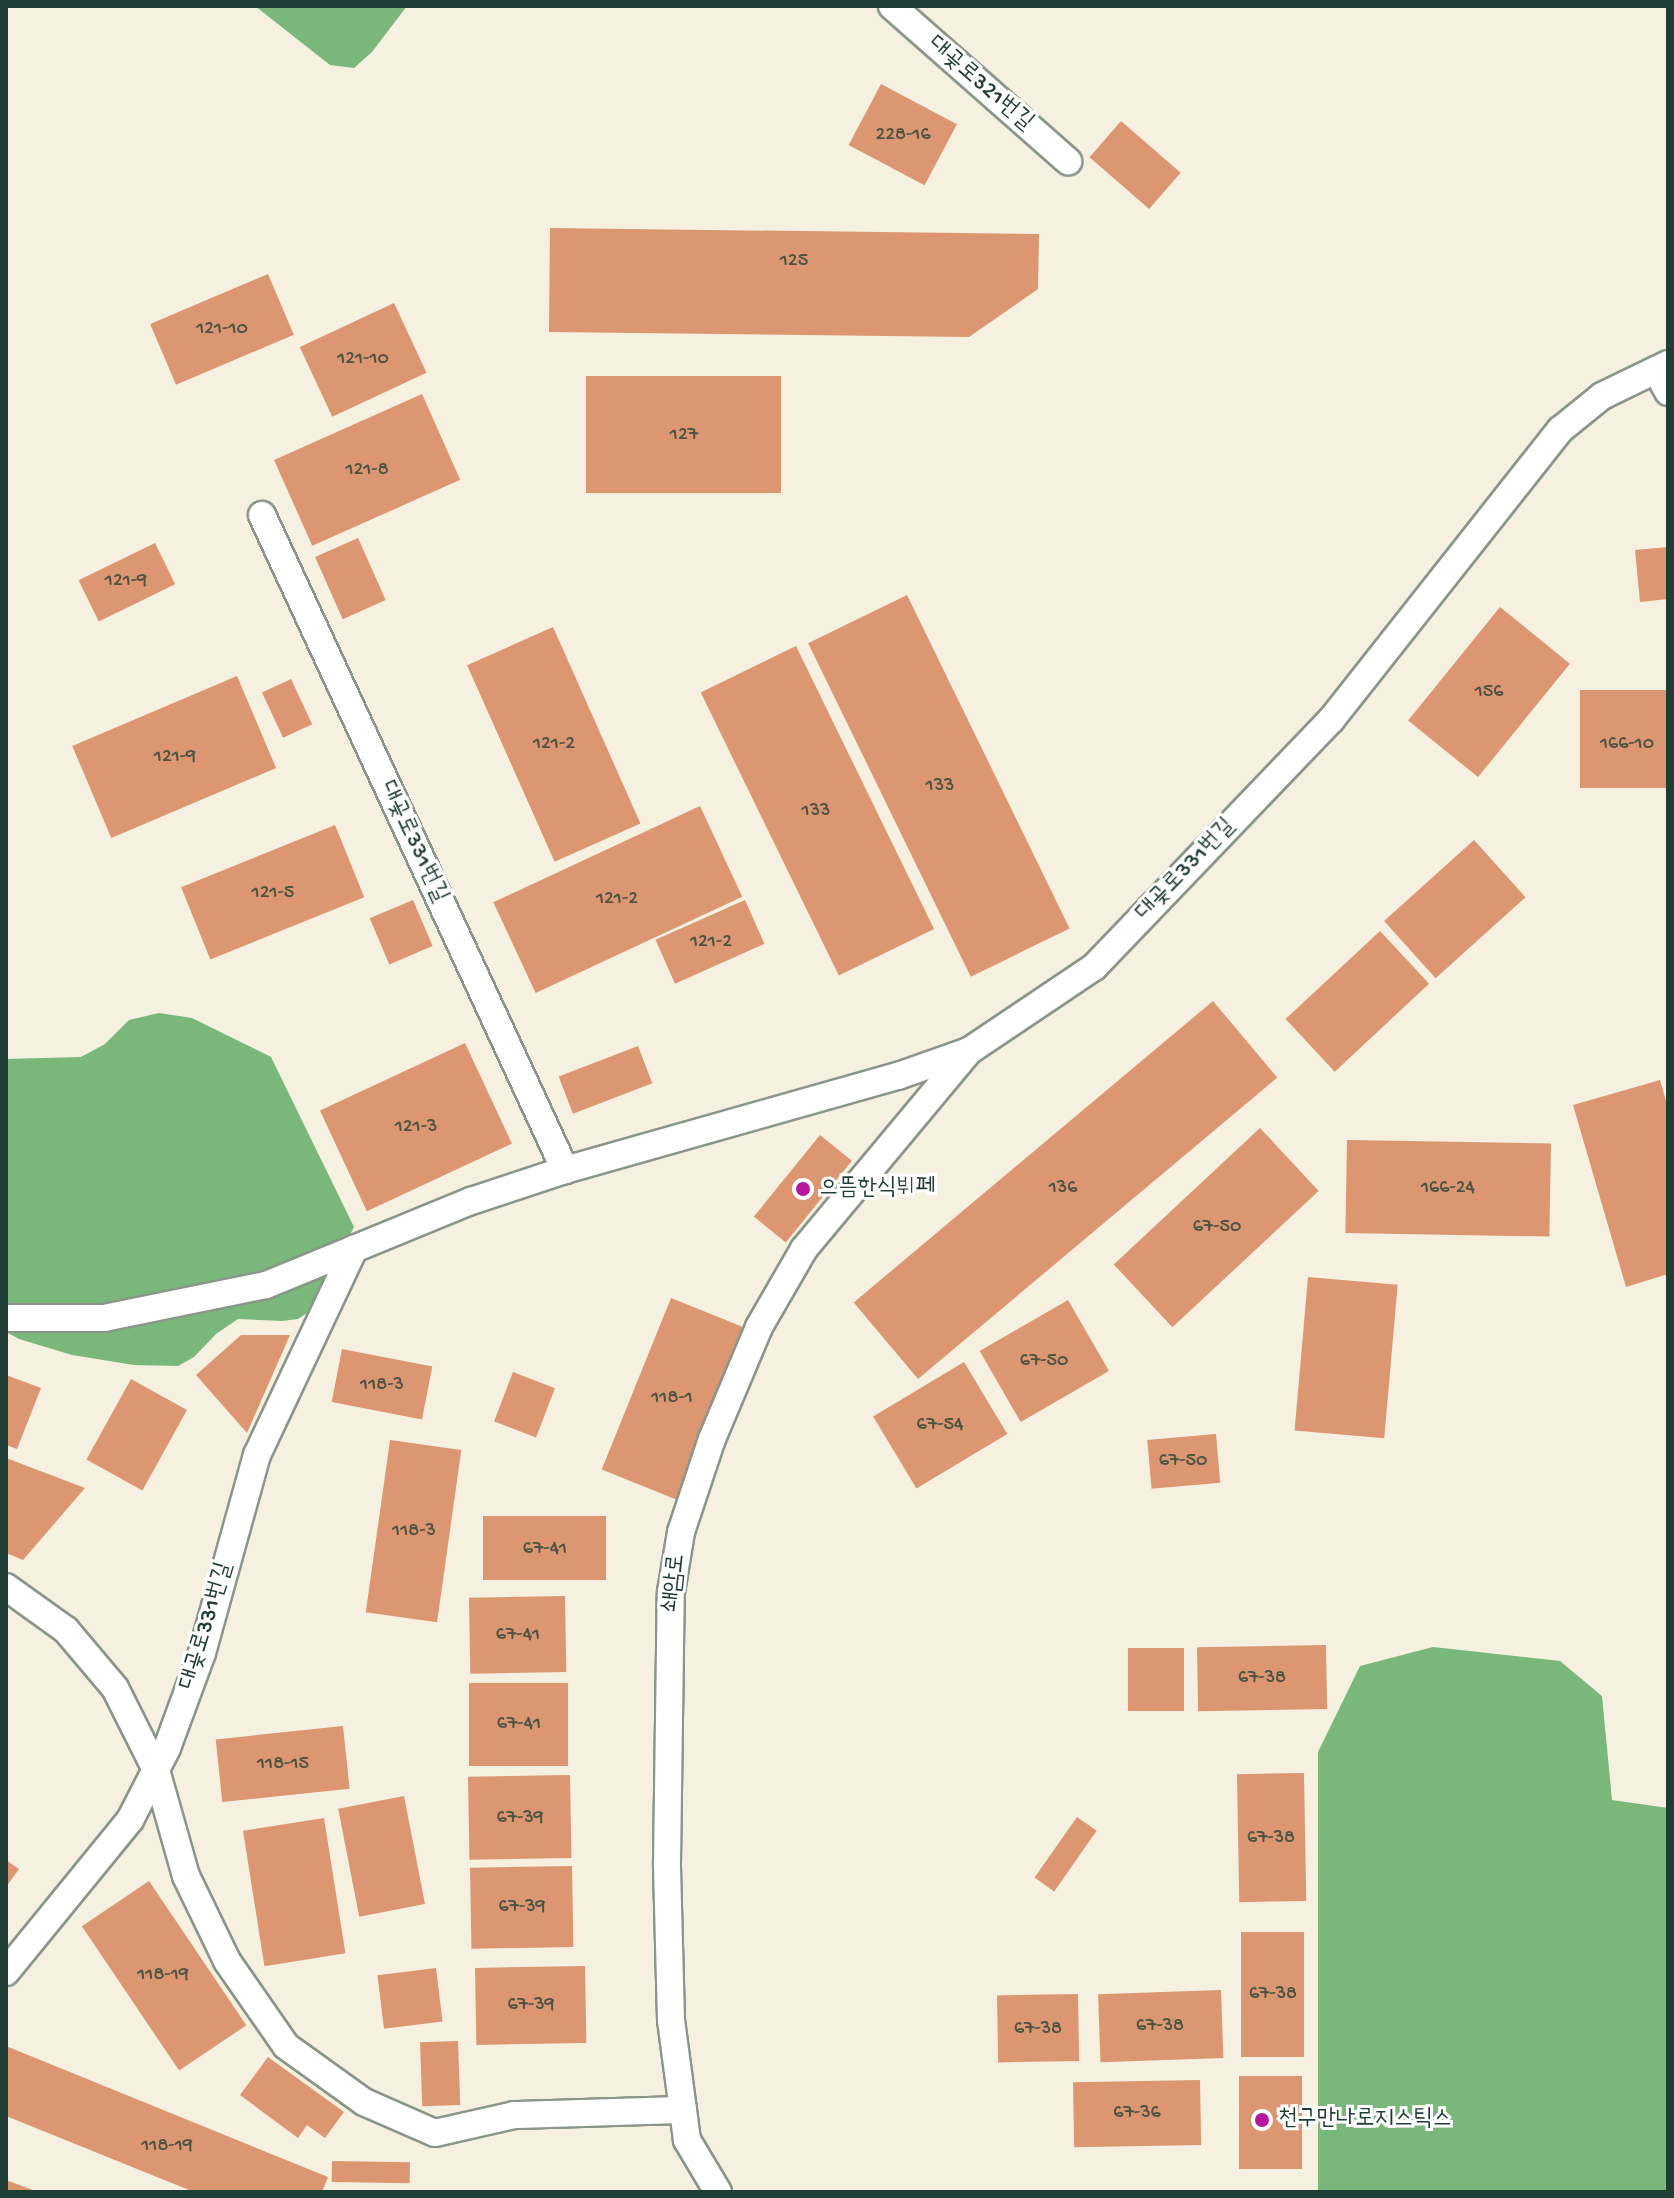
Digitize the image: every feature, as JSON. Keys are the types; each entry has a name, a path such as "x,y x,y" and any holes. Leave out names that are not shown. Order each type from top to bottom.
{"lane":[{"name":"대곶로321번길","path":"892,6 1068,161"},
{"name":"대곶로331번길","path":"6,1318 104,1318 266,1285 471,1201 565,1170 898,1076 969,1051 1094,967 1331,720 1560,430 1602,396 1664,375"},
{"name":"대곶로331번길","path":"262,515 565,1170"},
{"name":"쇄암로","path":"718,2192 687,2140 671,2020 667,1863 671,1592 681,1532 712,1439 759,1327 804,1249 969,1051"},
{"name":"대곶로331번길","path":"6,1972 130,1820 156,1770 202,1653 257,1455 354,1249"},
{"path":"6,1587 66,1630 115,1688 156,1770 186,1876 227,1961 286,2046 364,2102 435,2133 514,2115 683,2110"}],"green space":[{"path":"255,6 407,6 372,52 354,68 330,65"},
{"path":"159,1013 192,1018 271,1057 354,1227 310,1311 298,1319 282,1321 238,1319 216,1334 194,1357 178,1366 134,1365 72,1355 19,1339 6,1332 6,1059 81,1057 105,1044 129,1020"},
{"path":"1433,1647 1560,1661 1602,1696 1612,1800 1668,1808 1668,2192 1318,2192 1318,1752 1360,1666"}],"building":[{"path":"881,84 957,124 925,185 849,145"},
{"path":"1121,121 1181,173 1149,209 1090,157"},
{"path":"550,228 1039,234 1038,289 969,337 549,332"},
{"path":"268,274 294,335 176,385 150,324"},
{"path":"394,303 427,373 332,417 300,347"},
{"path":"586,376 781,376 781,493 586,493"},
{"path":"422,394 460,480 312,546 274,460"},
{"path":"358,538 386,600 343,619 315,557"},
{"path":"155,543 175,584 99,622 79,580"},
{"path":"1668,547 1668,599 1640,602 1635,550"},
{"path":"907,595 1070,928 971,977 808,643"},
{"path":"1500,607 1570,664 1478,777 1408,720"},
{"path":"553,627 640,823 555,862 467,665"},
{"path":"796,646 934,929 839,976 701,692"},
{"path":"237,676 276,768 111,838 72,746"},
{"path":"291,679 312,724 283,738 262,693"},
{"path":"1580,690 1668,690 1668,788 1580,788"},
{"path":"700,806 742,897 536,993 493,902"},
{"path":"335,825 364,897 210,960 181,887"},
{"path":"1474,840 1526,897 1436,978 1384,921"},
{"path":"413,900 433,946 389,964 370,918"},
{"path":"745,900 765,944 675,984 655,940"},
{"path":"1380,931 1429,984 1335,1072 1286,1019"},
{"path":"1213,1001 1277,1078 918,1379 854,1302"},
{"path":"465,1043 512,1144 367,1211 320,1111"},
{"path":"638,1046 652,1083 573,1114 559,1076"},
{"path":"1660,1080 1668,1108 1668,1274 1626,1287 1573,1105"},
{"path":"1260,1128 1319,1191 1172,1327 1114,1264"},
{"name":"으뜸한식뷔페","path":"820,1135 852,1161 786,1242 754,1217"},
{"path":"1347,1140 1551,1144 1549,1237 1345,1233"},
{"path":"1308,1277 1398,1285 1384,1438 1295,1430"},
{"path":"671,1298 746,1328 677,1500 602,1470"},
{"path":"1068,1300 1109,1371 1021,1422 980,1351"},
{"path":"241,1335 290,1335 247,1433 196,1375"},
{"path":"342,1349 432,1367 422,1420 332,1402"},
{"path":"964,1362 1007,1434 916,1489 873,1417"},
{"path":"513,1372 555,1388 536,1438 494,1421"},
{"path":"6,1375 41,1388 17,1449 6,1445"},
{"path":"131,1379 187,1410 142,1490 86,1459"},
{"path":"1216,1434 1220,1483 1152,1489 1147,1440"},
{"path":"390,1440 461,1450 437,1622 366,1612"},
{"path":"6,1458 85,1488 23,1560 6,1553"},
{"path":"483,1516 606,1516 606,1580 483,1580"},
{"path":"565,1596 566,1672 470,1674 469,1598"},
{"path":"1326,1645 1327,1709 1198,1711 1197,1647"},
{"path":"1128,1648 1184,1648 1184,1711 1128,1711"},
{"path":"469,1683 568,1683 568,1766 469,1766"},
{"path":"343,1726 350,1789 222,1802 216,1739"},
{"path":"1304,1773 1306,1901 1239,1902 1237,1774"},
{"path":"570,1775 571,1858 469,1860 468,1777"},
{"path":"404,1796 425,1904 359,1917 338,1809"},
{"path":"1077,1817 1097,1831 1054,1891 1035,1878"},
{"path":"324,1818 345,1953 264,1966 243,1831"},
{"path":"6,1860 19,1869 6,1887"},
{"path":"572,1866 573,1947 471,1949 470,1868"},
{"path":"149,1881 246,2025 179,2071 82,1926"},
{"path":"1241,1932 1304,1932 1304,2057 1241,2057"},
{"path":"585,1966 586,2043 476,2045 475,1968"},
{"path":"436,1968 443,2022 384,2029 377,1975"},
{"path":"1221,1990 1223,2058 1100,2062 1098,1994"},
{"path":"1078,1994 1079,2061 998,2062 997,1995"},
{"path":"458,2041 460,2105 422,2106 420,2042"},
{"path":"6,2046 328,2177 322,2192 194,2192 6,2116"},
{"path":"268,2057 344,2112 325,2138 307,2125 298,2138 240,2095"},
{"path":"1239,2076 1302,2076 1302,2169 1239,2169"},
{"path":"1200,2080 1201,2145 1074,2147 1073,2082"},
{"path":"332,2161 410,2162 410,2183 332,2182"},
{"path":"6,2180 38,2192 6,2192"}],"place":[{"name":"으뜸한식뷔페","path":"803,1189"},
{"name":"천구만나로지스틱스","path":"1262,2120"}]}
